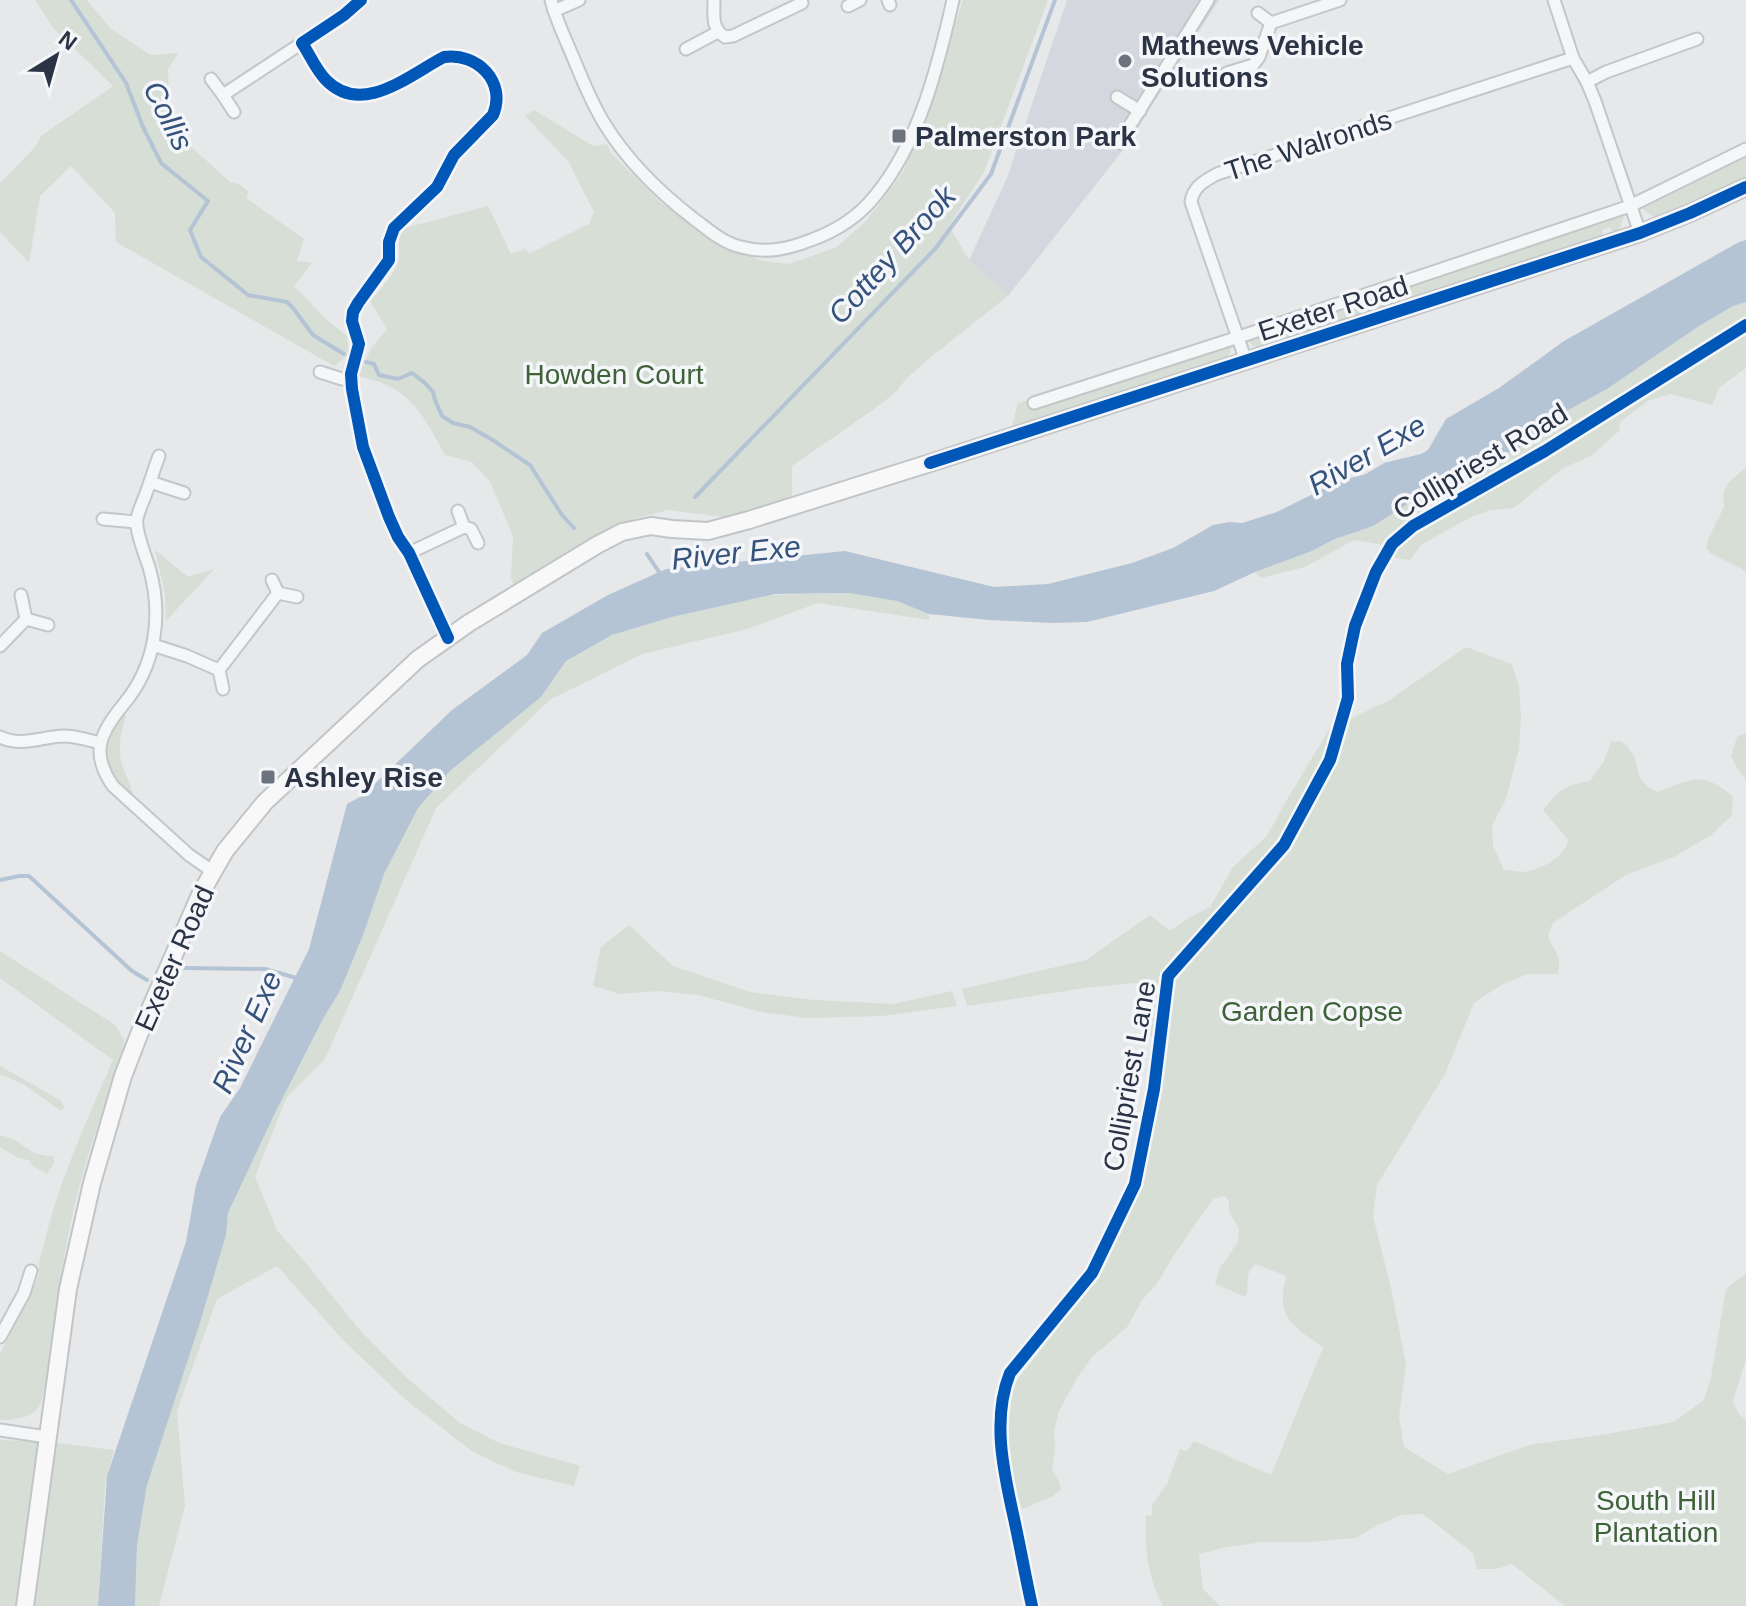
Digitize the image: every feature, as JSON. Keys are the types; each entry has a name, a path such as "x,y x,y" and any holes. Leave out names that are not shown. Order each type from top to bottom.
{"main road":[{"name":"Exeter Road","path":"25,1606 68,1289 110,1117 140,1032 191,914 212,871 231,842 265,802 418,659 469,623 609,538 635,528 651,526 708,531 865,484 1640,233 1746,187"}],"street":[{"path":"223,95 344,15 361,0"},
{"path":"579,0 553,6 603,121 637,167 670,201 718,238 737,247 768,251 807,242 841,225 859,212 889,177 902,157 922,107 940,54 953,0"},
{"path":"714,0 714,25 725,37 802,3"},
{"path":"848,6 860,0"},
{"path":"1119,143 1208,0"},
{"path":"1271,23 1340,0"},
{"path":"1554,0 1573,58 1587,82 1640,233"},
{"path":"1258,13 1271,23"},
{"path":"1227,73 1253,65 1271,23"},
{"path":"686,49 718,32"},
{"path":"1587,82 1697,39"},
{"path":"302,43 328,83 352,94 365,96 381,92 453,55 480,65 496,91 493,115 454,155 437,187 394,228 389,242 389,260 353,312 352,321 359,344 351,374 363,447 389,517 448,638"},
{"name":"The Walronds","path":"1246,361 1191,202 1192,194 1199,185 1217,174 1573,58"},
{"path":"211,79 234,112"},
{"path":"1117,97 1140,111"},
{"path":"1034,403 1630,206 1746,149"},
{"name":"Collipriest Road","path":"1330,760 1348,698 1347,664 1355,626 1376,572 1392,544 1413,526 1545,451 1746,325"},
{"path":"320,372 352,379"},
{"path":"159,456 136,522 155,597 153,645 138,684 105,729 100,743 100,763 113,786 189,855 212,871"},
{"path":"150,482 184,493"},
{"path":"458,511 464,527"},
{"path":"103,519 136,522"},
{"path":"409,553 464,527 471,529 478,543"},
{"path":"272,580 278,593"},
{"path":"278,593 297,597"},
{"path":"223,689 219,670 278,593"},
{"path":"21,595 26,619"},
{"path":"26,619 48,625"},
{"path":"0,646 26,619"},
{"path":"153,645 219,670"},
{"path":"0,737 9,741 32,742 61,736 100,743"},
{"name":"Collipriest Lane","path":"1032,1606 1003,1462 1000,1415 1003,1389 1010,1373 1092,1273 1135,1184 1154,1089 1168,976 1284,845 1330,760"},
{"path":"0,1337 24,1293 31,1271"},
{"path":"0,1430 47,1437"}],"shaded area":[{"path":"1067,0 1219,0 1127,145 1008,296 969,260 1007,178"}],"green space":[{"path":"35,0 87,0 111,29 151,55 178,53 168,69 169,97 176,133 230,182 239,184 249,192 246,198 304,239 297,261 312,263 294,286 347,336 349,354 334,366 116,242 115,213 71,166 40,196 29,263 0,232 0,183 35,147 41,136 113,86 54,29"},
{"name":"Howden Court","path":"963,0 1048,0 984,172 949,226 969,260 1008,296 932,356 896,392 792,466 792,496 731,518 668,510 626,521 514,588 511,577 513,536 490,482 472,462 445,455 421,414 402,394 358,376 372,347 387,329 370,301 397,265 399,240 405,228 488,206 511,254 525,249 529,254 589,224 594,212 568,161 525,116 534,110 593,146 607,144 611,153 660,202 718,243 763,261 789,264 837,247 867,220 903,172 928,110"},
{"path":"1746,155 1746,179 1657,219 1641,208 1644,204"},
{"path":"1617,214 1624,216 1620,228 1616,231 1610,227 1602,230 1604,238 1258,349 1250,343 1251,339"},
{"path":"1746,302 1746,368 1719,388 1712,405 1670,394 1648,401 1620,422 1619,431 1591,456 1563,468 1514,508 1490,510 1469,518 1422,544 1410,560 1395,558 1384,545 1354,540 1305,567 1261,578 1255,572 1312,551 1431,492 1448,479 1541,438 1552,419 1607,389 1699,326"},
{"path":"1227,347 1231,349 1228,359 1012,429 1018,403 1029,400 1035,409"},
{"path":"1746,467 1746,573 1710,553 1706,547 1724,507 1723,493 1729,482"},
{"path":"155,550 188,577 214,569 166,621 165,594"},
{"path":"849,593 897,601 929,614 929,620 818,603 747,629 642,654 551,699 436,808 325,1059 286,1098 255,1177 277,1230 358,1328 405,1376 460,1423 499,1443 580,1466 574,1486 516,1472 473,1452 406,1400 343,1340 277,1266 217,1299 177,1411 185,1506 159,1606 135,1606 137,1545 147,1485 199,1326 226,1235 228,1213 275,1113 340,991 384,874 418,808 450,771 541,697 566,661 612,635 672,617 771,595"},
{"name":"Garden Copse","path":"1466,647 1512,664 1519,687 1519,749 1506,799 1492,826 1493,846 1504,870 1523,872 1537,869 1562,852 1568,840 1543,810 1563,790 1590,781 1603,763 1611,742 1621,741 1628,747 1640,778 1649,787 1658,792 1689,781 1714,783 1733,797 1732,815 1711,835 1674,857 1626,875 1554,922 1549,938 1559,960 1558,974 1528,974 1501,985 1474,1003 1445,1074 1377,1185 1373,1216 1406,1364 1399,1417 1404,1447 1448,1474 1529,1445 1674,1422 1704,1400 1726,1289 1746,1273 1746,1359 1733,1401 1746,1420 1746,1606 1565,1606 1512,1564 1496,1569 1477,1569 1473,1553 1423,1514 1401,1515 1356,1538 1263,1542 1199,1554 1203,1589 1220,1606 1163,1606 1148,1562 1146,1515 1152,1516 1152,1505 1167,1484 1180,1449 1187,1451 1194,1441 1271,1475 1323,1348 1287,1316 1283,1298 1286,1276 1256,1264 1248,1275 1246,1297 1215,1284 1220,1268 1238,1242 1239,1229 1229,1212 1229,1201 1225,1196 1213,1199 1156,1285 1142,1300 1128,1326 1092,1357 1059,1411 1054,1431 1052,1469 1061,1490 1022,1509 1009,1452 1007,1413 1011,1388 1098,1276 1137,1196 1168,1041 1150,1036 1140,1012 1145,984 1085,988 967,1006 962,989 1086,960 1150,915 1170,931 1210,907 1233,867 1267,836 1330,728 1388,701"},
{"path":"124,714 120,752 133,797 114,777 107,757 110,737"},
{"path":"1746,733 1746,780 1731,756 1737,737"},
{"path":"629,925 673,966 750,992 814,1000 893,1004 952,991 957,1006 882,1016 808,1018 761,1012 698,995 659,991 620,994 593,986 601,947"},
{"path":"0,951 115,1025 125,1045 73,1211 46,1381 39,1407 26,1416 0,1420 0,1354 39,1276 40,1258 58,1194 113,1060 0,978"},
{"path":"0,1066 60,1100 65,1107 61,1111 25,1085 0,1074"},
{"path":"0,1135 13,1139 36,1154 54,1157 47,1174 29,1160 18,1158 0,1147"},
{"path":"0,1440 114,1450 105,1486 98,1606 0,1606"}],"water":[{"path":"1746,240 1746,302 1699,326 1607,389 1552,419 1541,438 1449,479 1373,526 1214,591 1087,622 1053,623 929,614 897,601 849,593 775,594 672,617 612,635 566,661 541,697 450,771 418,808 384,874 340,991 275,1113 228,1213 226,1235 199,1326 147,1485 137,1545 135,1606 98,1606 107,1476 186,1242 196,1185 220,1117 240,1088 309,949 347,804 362,796 452,710 527,655 542,633 608,595 666,569 845,551 994,587 1048,584 1132,563 1173,548 1213,525 1242,523 1277,512 1339,481 1366,474 1384,463 1421,454 1428,450 1446,419 1499,388 1564,341"}],"waterway":[{"name":"Collis","path":"71,0 126,83 161,163 208,201 190,230 201,257 248,295 287,302 313,335 344,354"},
{"name":"Cottey Brook","path":"695,497 935,249 991,174 1055,0"},
{"name":"Collis","path":"366,362 374,364 379,375 398,379 412,373 433,392 442,416 453,423 470,427 530,465 574,528"},
{"name":"Cottey Brook","path":"647,554 661,575"},
{"path":"0,880 29,876 132,971 147,980"},
{"name":"River Exe","path":"184,968 265,969 300,979"}],"cycle path":[{"path":"361,0 302,43 322,76 340,90 355,95 370,94 401,82 444,57 456,57 478,64 496,91 493,115 454,155 437,187 394,228 389,242 389,260 358,303 352,321 359,344 351,374 352,389 363,447 389,517 448,638"},
{"path":"930,463 1640,233 1746,187"},
{"path":"1032,1606 1001,1444 1001,1408 1010,1373 1092,1273 1135,1184 1154,1089 1168,976 1284,845 1330,760 1348,698 1347,664 1355,626 1376,572 1392,544 1413,526 1545,451 1746,325"}],"place":[{"name":"Mathews Vehicle Solutions","path":"1125,61"},
{"name":"Palmerston Park","path":"899,136"},
{"name":"Ashley Rise","path":"268,777"}],"park label":[{"name":"South Hill Plantation","path":"1656,1516"}]}
